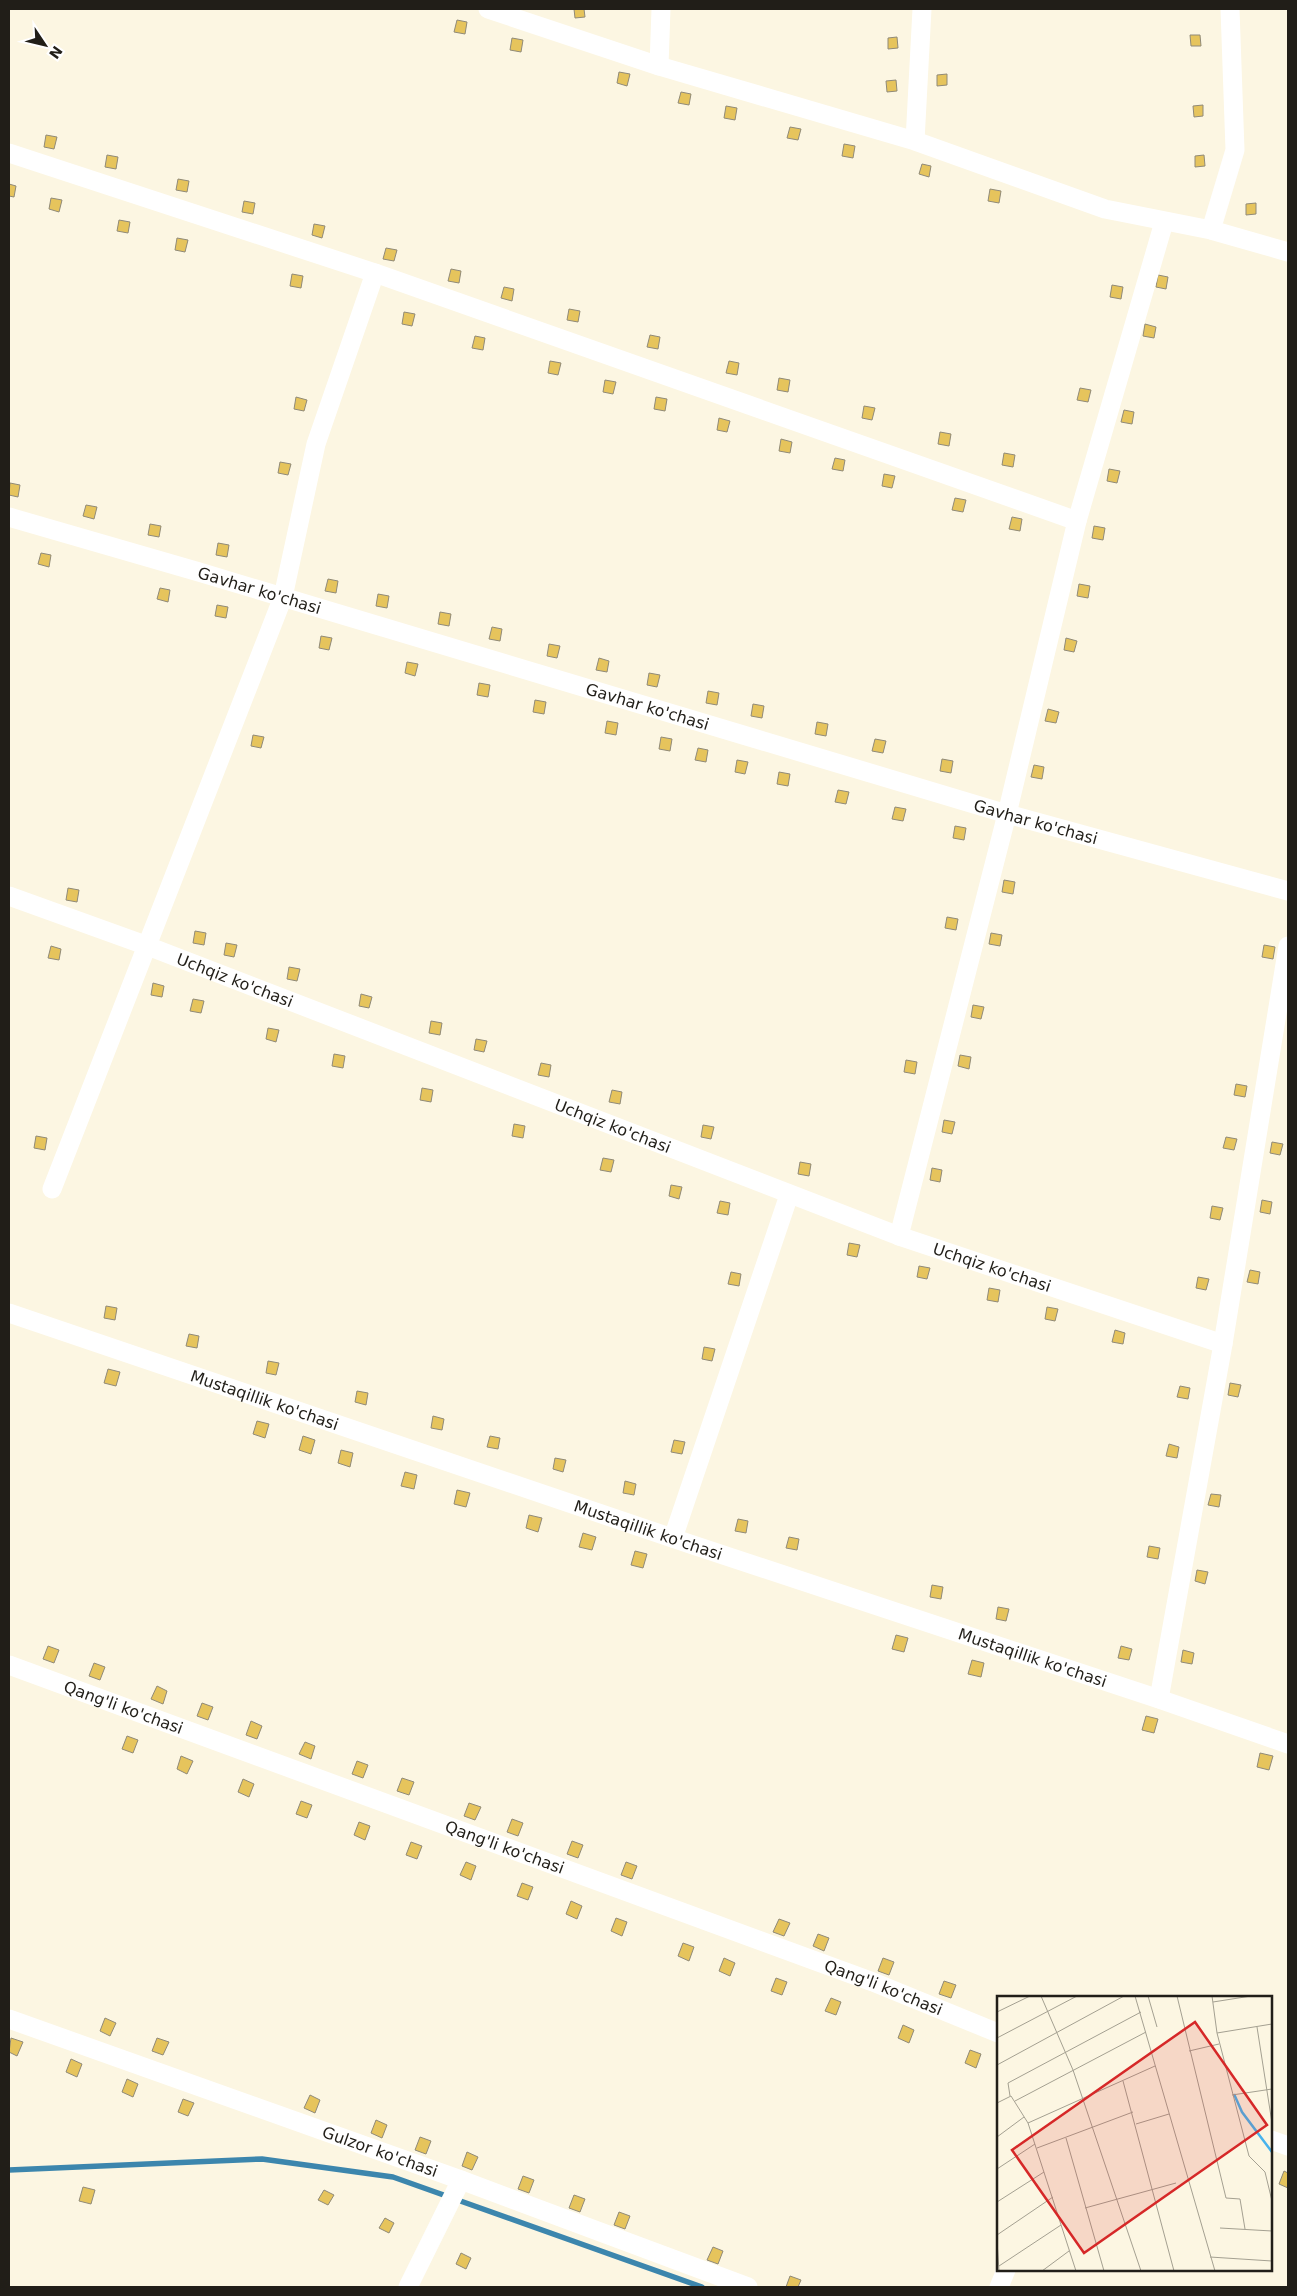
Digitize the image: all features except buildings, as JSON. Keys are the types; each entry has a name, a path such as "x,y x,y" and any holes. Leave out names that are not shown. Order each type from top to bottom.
{"street":[{"path":"488,9 659,66 915,141 1105,209 1211,230 1288,252"},
{"path":"659,66 661,9"},
{"path":"915,141 922,9"},
{"path":"1211,230 1235,150 1230,9"},
{"path":"9,152 375,273 1077,521"},
{"path":"899,1236 1007,814 1077,521 1164,222"},
{"path":"52,1188 145,945 283,597 316,444 375,273"},
{"name":"Gavhar ko'chasi","path":"9,518 283,597 1007,814 1288,891"},
{"name":"Uchqiz ko'chasi","path":"9,896 145,945 899,1236 1223,1344"},
{"path":"1159,1699 1223,1344 1288,946"},
{"path":"673,1538 790,1195"},
{"name":"Mustaqillik ko'chasi","path":"9,1313 1288,1744"},
{"name":"Qang'li ko'chasi","path":"9,1665 864,1978 997,2033"},
{"name":"Gulzor ko'chasi","path":"9,2020 461,2180 748,2287"},
{"path":"1272,2140 1288,2146"},
{"path":"408,2287 461,2180"},
{"path":"999,2287 1006,2271"}],"waterway":[{"path":"9,2170 262,2159 393,2177 702,2287"}]}
